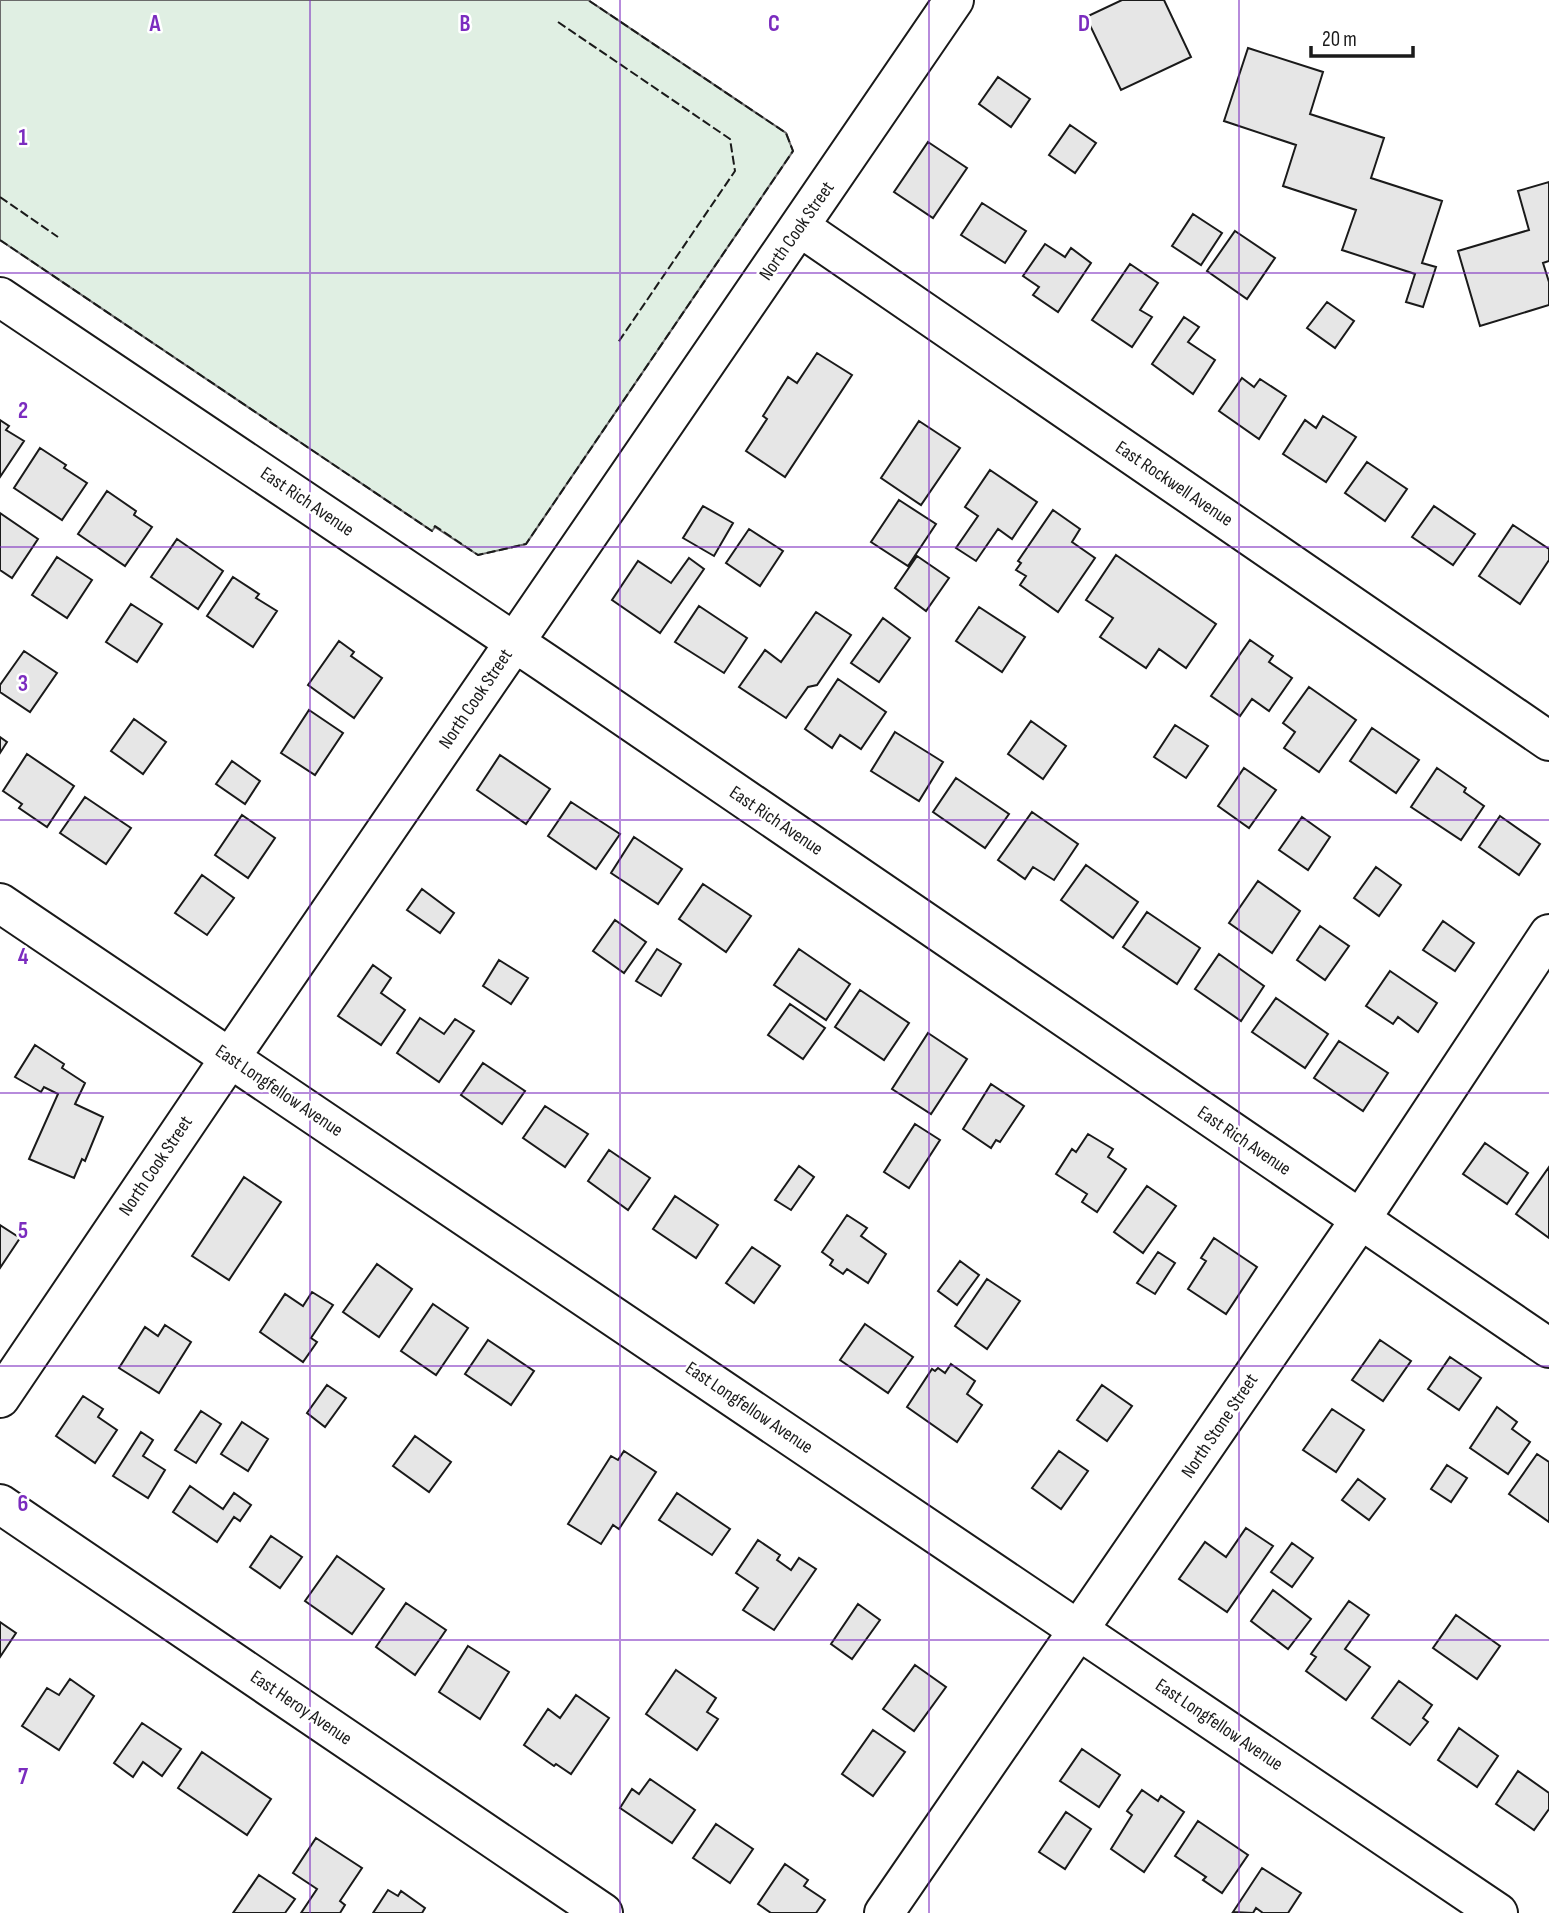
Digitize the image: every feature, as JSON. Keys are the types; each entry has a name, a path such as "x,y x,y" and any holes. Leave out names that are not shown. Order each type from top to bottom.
{"street":[{"name":"North Cook Street","path":"0,1398 954,0"},
{"name":"East Rockwell Avenue","path":"800,228 1549,741"},
{"name":"East Rich Avenue","path":"0,297 515,642 1549,1348"},
{"name":"East Longfellow Avenue","path":"0,903 1498,1913"},
{"name":"North Stone Street","path":"884,1913 1360,1220 1549,934"},
{"name":"East Heroy Avenue","path":"0,1504 603,1913"}],"green space":[{"path":"0,0 588,0 786,133 793,151 526,544 478,555 435,527 432,531 0,240"}],"building":[{"path":"1122,0 1164,0 1191,57 1121,90 1086,17"},
{"path":"1248,48 1323,72 1310,114 1384,138 1371,178 1442,201 1422,263 1436,267 1423,307 1406,302 1415,274 1342,250 1356,210 1283,186 1296,145 1224,121"},
{"path":"998,77 1030,99 1011,127 979,104"},
{"path":"1070,125 1096,143 1075,173 1049,155"},
{"path":"928,142 967,168 933,218 894,192"},
{"path":"1549,182 1549,261 1543,263 1549,282 1549,305 1480,326 1458,251 1529,230 1518,191"},
{"path":"982,203 1026,231 1005,263 961,235"},
{"path":"1193,214 1222,233 1201,265 1172,246"},
{"path":"1235,231 1275,258 1247,299 1207,271"},
{"path":"1045,244 1065,257 1071,248 1091,263 1058,312 1033,295 1039,287 1023,276"},
{"path":"1130,264 1158,283 1140,310 1152,317 1132,347 1092,320"},
{"path":"1327,302 1354,321 1335,348 1307,328"},
{"path":"1184,317 1199,327 1188,342 1215,360 1193,394 1152,364"},
{"path":"817,353 852,375 785,477 746,451 767,419 763,416 788,377 797,383"},
{"path":"1242,378 1254,387 1260,379 1286,396 1259,439 1219,411"},
{"path":"1323,416 1356,437 1326,482 1283,454 1305,420 1316,428"},
{"path":"0,420 9,426 6,430 24,441 0,477"},
{"path":"919,421 960,448 921,505 881,478"},
{"path":"40,448 87,483 62,520 14,488"},
{"path":"1367,462 1407,489 1385,521 1345,493"},
{"path":"990,470 1037,502 1012,539 998,529 976,561 956,548 978,516 965,507"},
{"path":"107,491 136,511 134,515 152,527 125,566 78,534"},
{"path":"899,500 936,524 908,566 871,542"},
{"path":"703,506 733,523 714,556 683,538"},
{"path":"1434,506 1475,534 1453,565 1412,537"},
{"path":"1053,510 1080,529 1072,542 1095,558 1058,612 1020,585 1026,576 1016,570 1021,563 1018,561"},
{"path":"0,513 38,539 12,578 0,570"},
{"path":"1513,525 1549,549 1549,560 1520,604 1479,576"},
{"path":"749,529 783,551 760,586 726,563"},
{"path":"177,539 223,571 198,609 151,577"},
{"path":"1116,555 1216,624 1186,668 1159,649 1146,668 1100,637 1113,618 1086,600"},
{"path":"917,556 949,578 926,611 895,588"},
{"path":"57,557 92,580 67,618 32,595"},
{"path":"689,558 704,569 660,633 612,600 638,561 671,583"},
{"path":"233,577 259,594 256,598 277,611 253,647 207,616"},
{"path":"131,604 162,624 137,662 106,642"},
{"path":"699,606 747,638 724,673 675,642"},
{"path":"979,607 1025,637 1002,672 956,641"},
{"path":"816,612 851,635 817,685 808,687 786,718 739,687 765,650 781,662"},
{"path":"883,618 910,638 879,682 851,663"},
{"path":"1250,640 1273,656 1269,662 1292,678 1269,711 1252,699 1240,716 1211,696"},
{"path":"339,641 354,652 351,656 382,678 354,718 308,685"},
{"path":"24,651 57,673 30,712 0,692 0,685"},
{"path":"838,679 886,712 861,749 840,735 832,748 805,729"},
{"path":"1309,687 1356,720 1319,772 1284,748 1295,732 1283,723"},
{"path":"309,710 343,733 315,775 281,753"},
{"path":"134,719 166,742 143,774 111,751"},
{"path":"1031,721 1066,746 1043,779 1008,754"},
{"path":"1175,725 1208,746 1186,778 1154,757"},
{"path":"1372,728 1419,760 1396,793 1350,761"},
{"path":"895,732 943,762 919,801 871,771"},
{"path":"0,737 7,742 0,753"},
{"path":"27,754 74,786 47,827 19,808 22,804 3,791"},
{"path":"500,755 550,789 526,824 477,790"},
{"path":"232,761 260,781 245,804 216,784"},
{"path":"1244,768 1276,790 1249,828 1218,806"},
{"path":"1437,768 1466,788 1464,792 1484,806 1461,840 1411,807"},
{"path":"956,778 1009,814 985,848 933,812"},
{"path":"85,797 131,828 106,864 60,833"},
{"path":"571,802 620,834 596,869 548,836"},
{"path":"1032,812 1078,844 1054,880 1033,867 1025,879 998,860"},
{"path":"242,815 275,838 248,878 215,855"},
{"path":"1500,816 1540,844 1519,875 1479,847"},
{"path":"1302,817 1330,837 1308,870 1279,850"},
{"path":"634,837 682,869 658,904 611,873"},
{"path":"1086,865 1138,902 1113,938 1061,900"},
{"path":"1376,867 1401,885 1379,916 1354,898"},
{"path":"202,875 234,898 207,935 175,913"},
{"path":"1258,881 1300,911 1272,953 1229,923"},
{"path":"703,884 751,916 726,952 679,919"},
{"path":"422,889 454,913 440,933 407,910"},
{"path":"1147,912 1200,948 1177,984 1123,947"},
{"path":"615,920 646,942 624,973 593,951"},
{"path":"1443,921 1474,943 1455,971 1423,950"},
{"path":"1320,926 1349,946 1325,980 1297,960"},
{"path":"657,949 681,964 661,996 636,981"},
{"path":"799,949 850,984 826,1020 774,985"},
{"path":"1219,954 1264,986 1241,1021 1195,989"},
{"path":"499,960 528,978 511,1004 483,986"},
{"path":"373,965 391,978 381,993 405,1010 381,1045 338,1016"},
{"path":"1390,971 1437,1003 1418,1032 1398,1017 1393,1024 1366,1006"},
{"path":"860,990 909,1023 884,1060 835,1027"},
{"path":"1276,998 1328,1034 1305,1068 1252,1032"},
{"path":"790,1004 825,1028 803,1059 768,1035"},
{"path":"420,1018 444,1034 455,1019 474,1031 439,1082 397,1053"},
{"path":"928,1033 967,1059 931,1114 892,1089"},
{"path":"1339,1041 1388,1073 1363,1111 1314,1078"},
{"path":"35,1045 64,1064 62,1068 85,1083 75,1104 103,1117 85,1161 82,1159 74,1178 29,1159 58,1094 44,1087 41,1092 15,1077"},
{"path":"483,1063 525,1091 502,1124 461,1095"},
{"path":"991,1084 1024,1106 1000,1142 996,1140 991,1148 963,1129"},
{"path":"545,1106 588,1134 565,1167 523,1138"},
{"path":"915,1124 940,1140 909,1188 884,1172"},
{"path":"1088,1134 1113,1149 1108,1157 1126,1169 1097,1212 1082,1202 1087,1194 1056,1174 1072,1149 1076,1152"},
{"path":"1485,1143 1528,1173 1507,1204 1463,1174"},
{"path":"609,1150 650,1178 628,1210 588,1181"},
{"path":"799,1166 814,1177 791,1210 775,1200"},
{"path":"1549,1167 1549,1238 1516,1214"},
{"path":"244,1177 281,1202 229,1280 192,1256"},
{"path":"1147,1186 1176,1206 1143,1253 1114,1232"},
{"path":"675,1196 718,1225 696,1258 653,1229"},
{"path":"847,1215 867,1228 861,1236 886,1254 868,1283 847,1269 843,1274 830,1265 833,1260 822,1252"},
{"path":"0,1225 20,1238 0,1268"},
{"path":"1214,1238 1257,1267 1226,1314 1188,1289 1206,1261 1201,1258"},
{"path":"752,1247 780,1266 754,1303 726,1283"},
{"path":"1158,1252 1175,1263 1155,1294 1137,1283"},
{"path":"960,1261 979,1275 957,1305 938,1291"},
{"path":"377,1264 412,1289 379,1337 343,1312"},
{"path":"987,1279 1020,1301 987,1349 955,1326"},
{"path":"312,1292 333,1305 311,1338 317,1342 303,1362 260,1332 285,1294 303,1306"},
{"path":"433,1304 468,1328 436,1375 401,1351"},
{"path":"865,1324 913,1357 888,1393 840,1360"},
{"path":"165,1325 191,1342 159,1393 119,1368 145,1327 158,1336"},
{"path":"488,1340 534,1371 511,1405 465,1374"},
{"path":"1380,1340 1411,1361 1383,1401 1352,1380"},
{"path":"1450,1357 1481,1378 1459,1410 1428,1389"},
{"path":"951,1364 975,1381 967,1394 982,1405 957,1442 907,1407 932,1369 935,1371 938,1368 945,1373"},
{"path":"327,1385 346,1398 325,1427 307,1413"},
{"path":"1102,1385 1132,1406 1107,1441 1077,1420"},
{"path":"83,1396 103,1409 98,1417 117,1430 95,1463 56,1436"},
{"path":"1497,1407 1517,1422 1512,1429 1530,1442 1508,1474 1470,1448"},
{"path":"1332,1409 1364,1430 1336,1472 1303,1450"},
{"path":"201,1411 221,1424 196,1463 175,1450"},
{"path":"242,1422 268,1439 248,1471 221,1454"},
{"path":"141,1432 153,1440 143,1456 165,1470 148,1498 113,1476"},
{"path":"415,1436 451,1462 429,1492 393,1466"},
{"path":"624,1451 656,1472 619,1529 613,1525 601,1544 568,1524 611,1456 618,1460"},
{"path":"1059,1451 1088,1471 1061,1509 1032,1488"},
{"path":"1537,1454 1549,1462 1549,1522 1509,1494"},
{"path":"1447,1465 1467,1478 1451,1502 1431,1489"},
{"path":"1358,1479 1385,1499 1369,1520 1342,1500"},
{"path":"190,1486 223,1509 234,1493 251,1505 240,1521 234,1517 217,1542 173,1512"},
{"path":"677,1493 730,1529 712,1555 659,1520"},
{"path":"1246,1528 1273,1546 1227,1612 1179,1579 1205,1542 1226,1557"},
{"path":"271,1536 302,1557 280,1588 250,1567"},
{"path":"758,1540 780,1555 777,1560 791,1570 799,1558 816,1569 774,1630 743,1610 758,1588 736,1573"},
{"path":"1292,1543 1313,1558 1292,1587 1271,1572"},
{"path":"337,1556 384,1589 352,1634 305,1601"},
{"path":"1273,1590 1311,1619 1288,1649 1251,1621"},
{"path":"1349,1601 1369,1615 1345,1649 1370,1667 1346,1700 1306,1671 1316,1657 1311,1654"},
{"path":"406,1603 446,1630 415,1675 376,1647"},
{"path":"858,1604 880,1620 852,1659 831,1644"},
{"path":"1456,1615 1500,1646 1477,1679 1433,1648"},
{"path":"0,1622 16,1633 0,1657"},
{"path":"468,1646 509,1672 480,1719 439,1692"},
{"path":"915,1665 946,1687 914,1731 883,1709"},
{"path":"676,1670 716,1698 707,1712 718,1719 697,1750 646,1714"},
{"path":"70,1679 94,1696 59,1750 22,1726 47,1688 59,1695"},
{"path":"1399,1681 1432,1705 1423,1718 1428,1722 1410,1745 1372,1718"},
{"path":"576,1695 609,1718 571,1774 556,1764 554,1766 524,1745 548,1709 560,1718"},
{"path":"142,1723 181,1749 162,1776 143,1762 133,1777 114,1763"},
{"path":"1459,1728 1498,1756 1477,1787 1438,1760"},
{"path":"873,1730 905,1752 873,1796 842,1774"},
{"path":"1082,1749 1120,1775 1099,1807 1060,1781"},
{"path":"202,1752 271,1799 247,1835 178,1788"},
{"path":"1518,1771 1549,1793 1549,1809 1534,1830 1496,1804"},
{"path":"650,1779 695,1810 672,1843 620,1808 632,1789 639,1794"},
{"path":"1142,1790 1158,1801 1161,1796 1184,1812 1144,1872 1111,1849 1132,1815 1127,1811"},
{"path":"1066,1812 1091,1829 1065,1869 1039,1852"},
{"path":"1198,1821 1248,1855 1222,1893 1203,1880 1206,1877 1175,1856"},
{"path":"716,1824 753,1849 730,1883 693,1858"},
{"path":"316,1838 362,1868 340,1901 345,1905 340,1913 301,1913 317,1889 293,1873"},
{"path":"785,1864 808,1880 804,1886 825,1900 816,1913 771,1913 758,1904"},
{"path":"1262,1868 1301,1893 1288,1913 1263,1913 1256,1908 1253,1913 1233,1912"},
{"path":"259,1875 295,1899 285,1913 233,1913"},
{"path":"388,1890 398,1896 401,1891 425,1908 422,1913 373,1913"}],"fence":[{"path":"0,240 432,531 435,526 478,555 526,544 793,151 786,133 588,0"},
{"path":"558,22 730,139 735,171 617,344"},
{"path":"0,197 58,237"}]}
